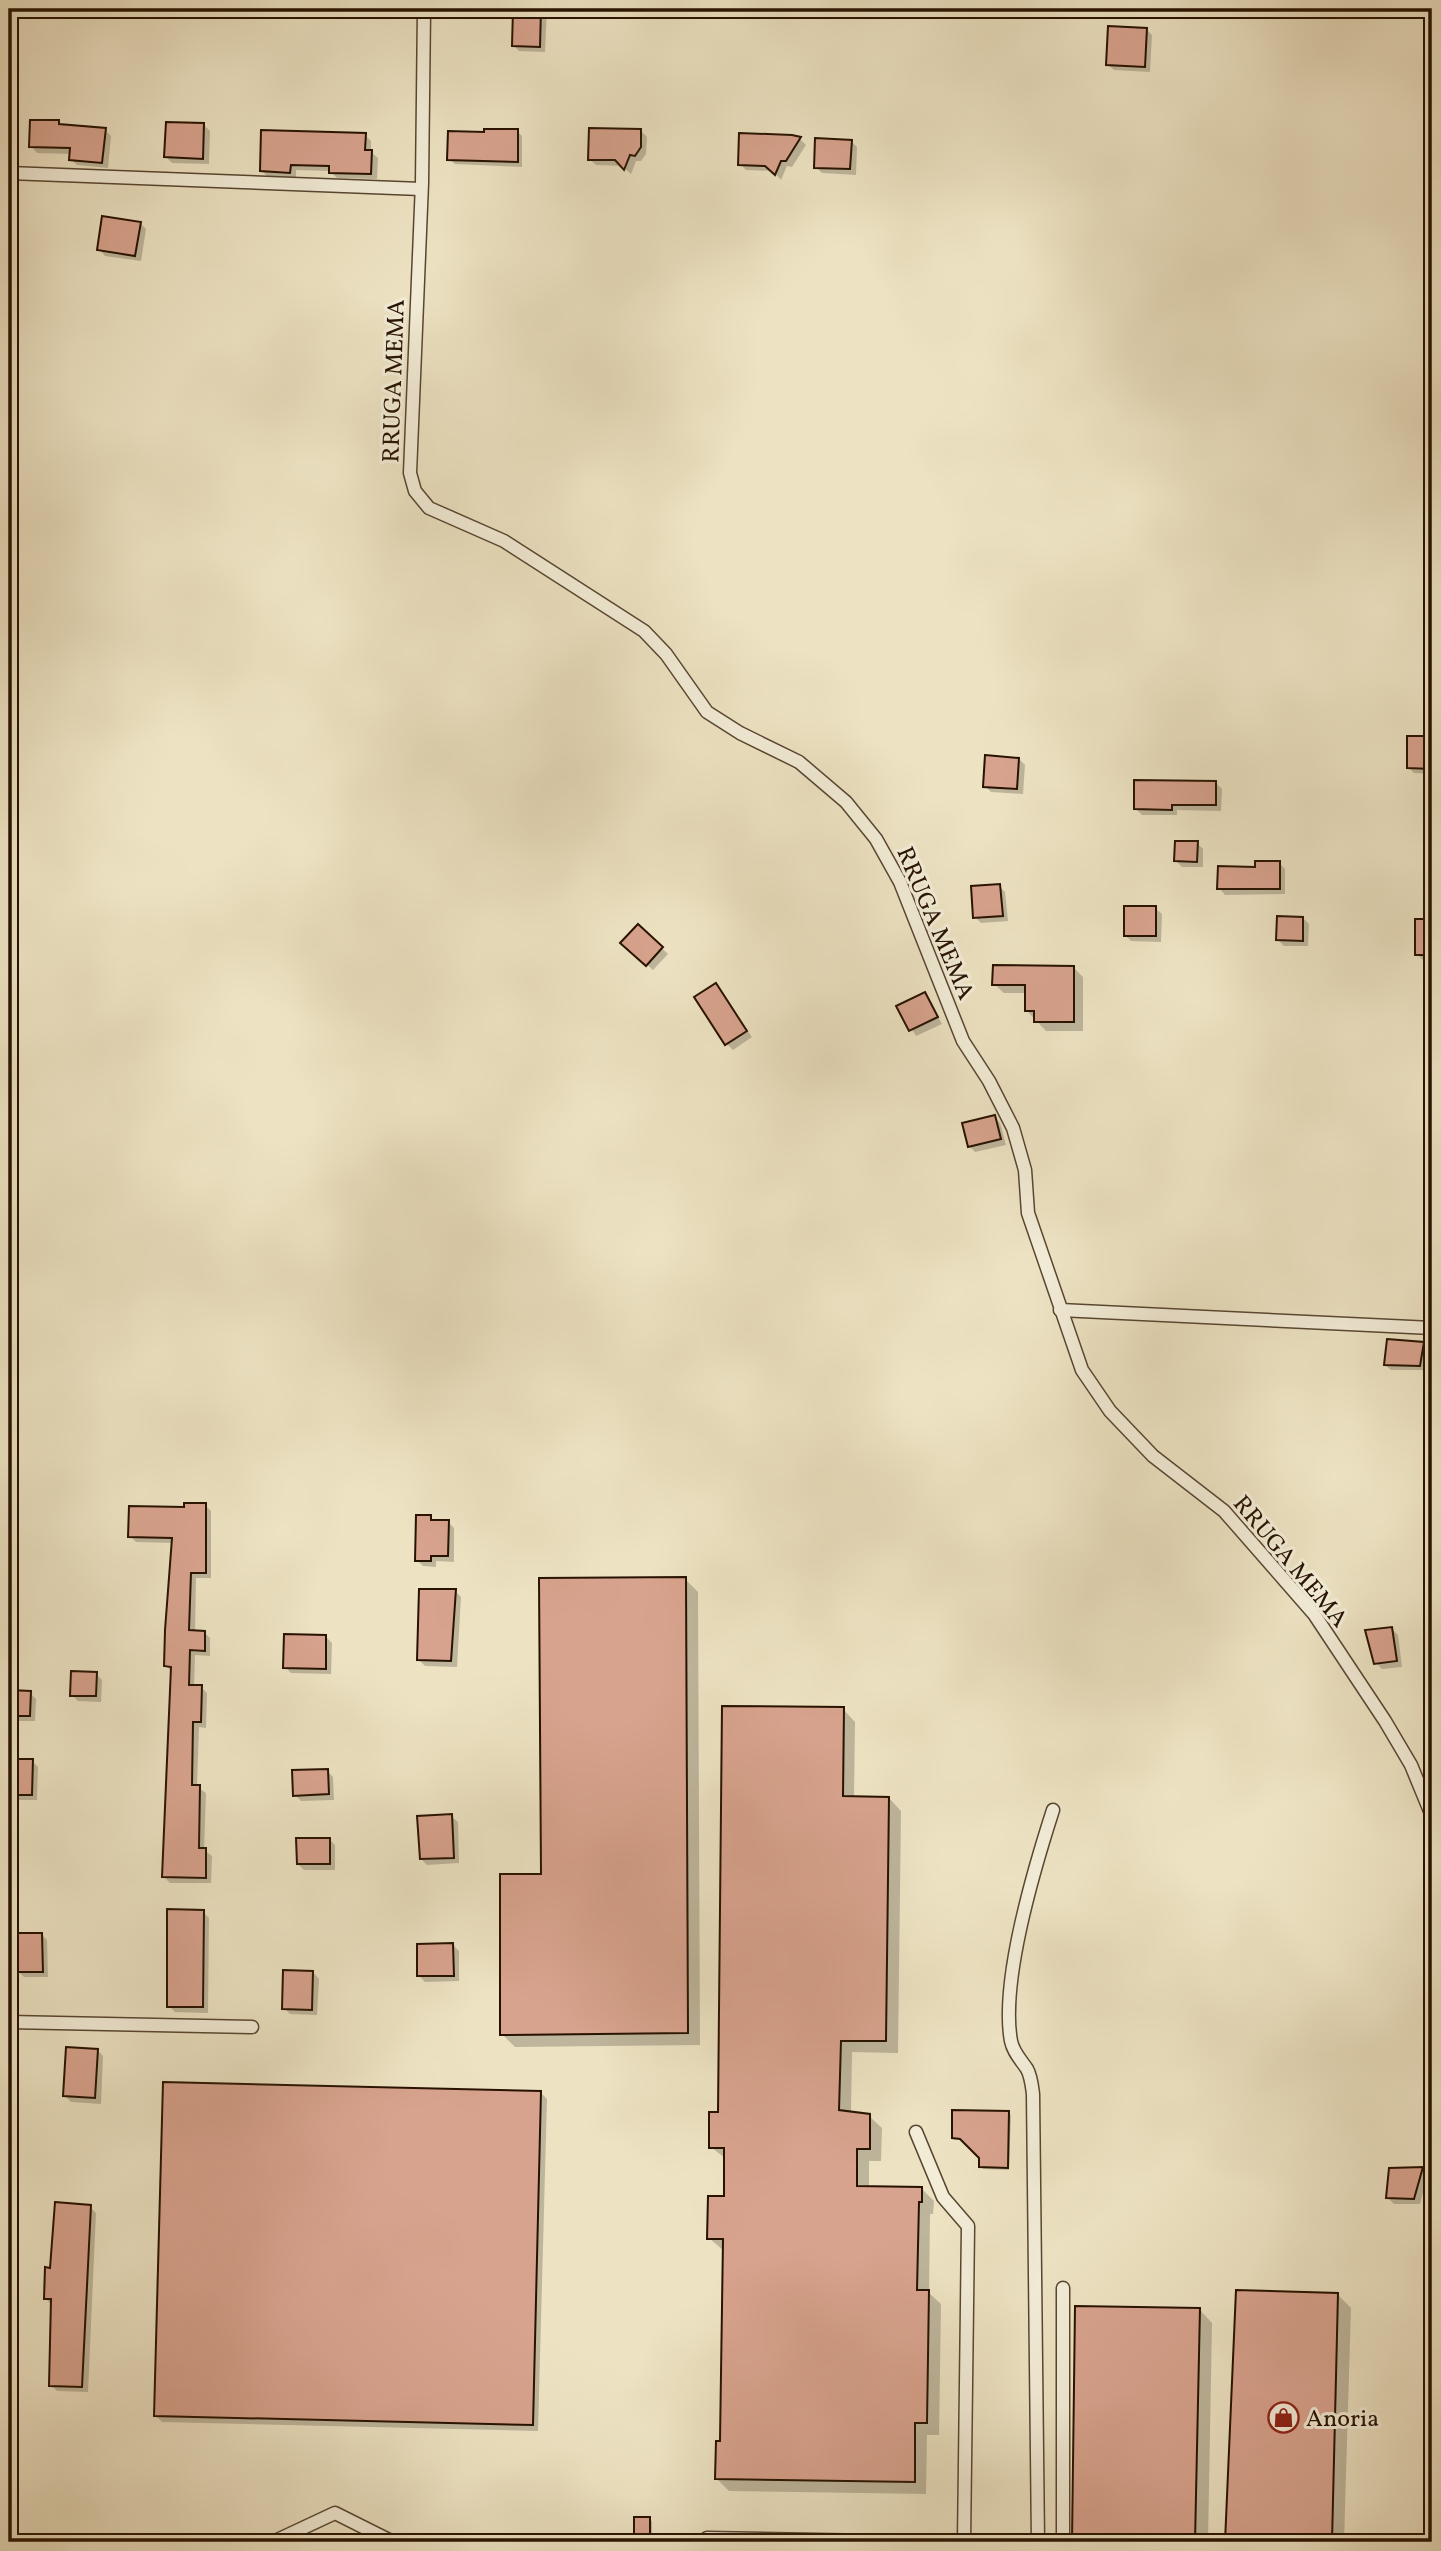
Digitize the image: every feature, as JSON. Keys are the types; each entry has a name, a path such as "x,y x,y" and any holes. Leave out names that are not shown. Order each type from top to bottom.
{"lane":[{"name":"RRUGA MEMA","path":"425,9 410,473 415,491 429,508 504,541 644,631 666,654 706,712 740,733 799,762 846,802 876,839 900,882 963,1041 989,1081 1013,1128 1025,1170 1028,1213 1082,1370 1110,1411 1153,1457 1224,1511 1314,1614 1411,1765 1432,1816"},
{"path":"9,173 421,189"},
{"path":"1060,1310 1432,1328"},
{"path":"1038,2542 1033,2094 1028,2071 1012,2044 1009,2022 1011,1989 1024,1914 1053,1810"},
{"path":"9,2022 252,2028"},
{"path":"916,2132 943,2197 968,2226 964,2542"},
{"path":"1063,2288 1063,2542"},
{"path":"273,2542 335,2513 393,2542"},
{"path":"707,2538 928,2542"}],"building":[{"path":"513,9 541,9 540,47 512,46"},
{"path":"1108,26 1147,28 1145,67 1106,65"},
{"path":"30,120 59,120 59,124 106,128 102,163 69,160 70,148 29,147"},
{"path":"166,122 204,123 203,159 164,157"},
{"path":"589,128 641,129 641,147 635,156 630,155 624,170 615,160 588,160"},
{"path":"484,129 518,129 518,162 447,160 448,131 484,132"},
{"path":"261,130 366,133 365,150 372,150 371,174 329,173 329,166 291,165 290,173 260,171"},
{"path":"739,133 801,137 786,161 781,161 775,175 765,166 738,165"},
{"path":"815,138 852,140 850,169 814,168"},
{"path":"102,216 141,222 135,256 97,250"},
{"path":"1407,736 1432,736 1432,769 1407,768"},
{"path":"985,755 1019,758 1017,789 983,787"},
{"path":"1134,780 1216,781 1216,805 1172,805 1172,810 1134,809"},
{"path":"1175,841 1198,841 1197,862 1174,861"},
{"path":"1255,861 1280,861 1280,889 1217,889 1218,866 1255,867"},
{"path":"1000,884 1003,916 973,918 971,886"},
{"path":"1124,906 1156,906 1156,936 1124,936"},
{"path":"1277,916 1303,917 1303,941 1276,940"},
{"path":"1415,919 1432,919 1432,955 1415,955"},
{"path":"638,924 663,947 646,966 620,943"},
{"path":"993,965 1074,966 1074,1022 1034,1022 1034,1011 1025,1011 1025,985 992,985"},
{"path":"716,983 747,1031 725,1045 694,997"},
{"path":"925,992 938,1017 909,1031 896,1006"},
{"path":"995,1115 1001,1139 968,1147 962,1123"},
{"path":"1387,1339 1424,1342 1420,1366 1384,1365"},
{"path":"184,1503 206,1503 206,1573 191,1573 189,1630 205,1631 205,1651 190,1650 189,1685 202,1685 201,1722 193,1722 192,1785 200,1785 199,1848 206,1848 206,1878 162,1877 171,1667 164,1666 165,1630 172,1538 128,1537 129,1506 184,1507"},
{"path":"416,1515 431,1515 431,1520 449,1520 448,1556 431,1556 431,1561 415,1561"},
{"path":"686,1577 688,2033 500,2035 500,1874 541,1874 539,1578"},
{"path":"419,1589 456,1589 451,1661 417,1660"},
{"path":"1392,1627 1397,1661 1374,1664 1365,1630"},
{"path":"284,1634 326,1635 326,1669 283,1668"},
{"path":"71,1671 97,1672 96,1696 70,1696"},
{"path":"9,1690 31,1691 30,1716 9,1716"},
{"path":"722,1706 844,1707 843,1796 889,1797 886,2041 841,2041 839,2110 870,2114 870,2149 857,2149 857,2186 922,2187 922,2202 919,2202 917,2290 929,2290 927,2423 915,2423 915,2482 715,2479 716,2441 720,2441 723,2239 707,2239 708,2196 724,2196 724,2148 709,2148 709,2112 718,2112"},
{"path":"9,1759 33,1759 32,1795 9,1795"},
{"path":"328,1769 329,1794 293,1796 292,1770"},
{"path":"452,1814 454,1858 420,1859 417,1816"},
{"path":"296,1838 330,1838 330,1864 297,1864"},
{"path":"167,1909 204,1910 203,2007 167,2007"},
{"path":"16,1933 42,1933 43,1972 16,1972"},
{"path":"453,1943 454,1976 417,1976 417,1944"},
{"path":"283,1970 313,1971 312,2010 282,2009"},
{"path":"66,2047 98,2049 95,2098 63,2096"},
{"path":"163,2082 541,2091 533,2425 154,2416"},
{"path":"952,2110 1009,2111 1008,2168 979,2167 979,2158 960,2139 952,2138"},
{"path":"1423,2167 1414,2199 1386,2198 1389,2168"},
{"path":"55,2202 91,2205 82,2387 49,2386 51,2299 44,2299 45,2267 50,2268"},
{"name":"Anoria","path":"1236,2290 1338,2293 1332,2542 1225,2542"},
{"path":"1075,2306 1200,2308 1195,2542 1072,2542"},
{"path":"634,2517 650,2517 650,2542 634,2542"}],"place":[{"name":"Anoria","path":"1283,2418"}]}
